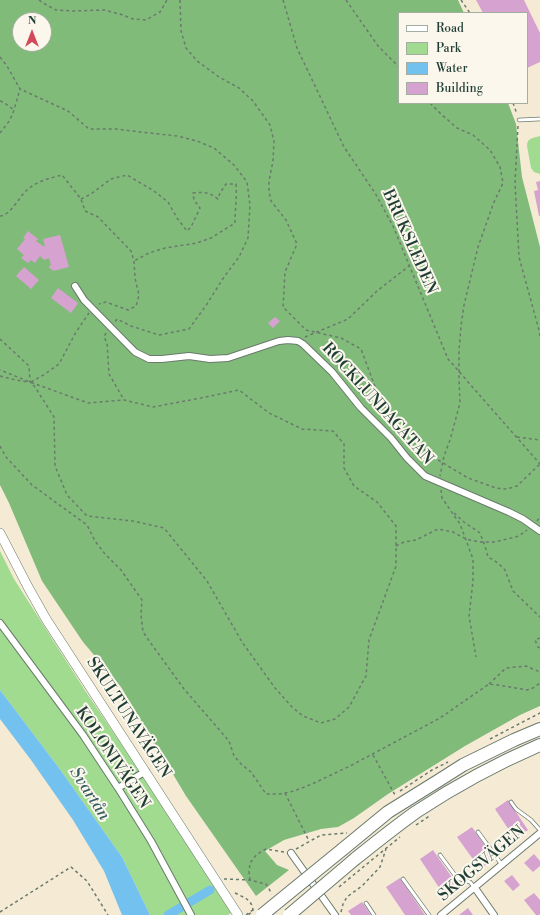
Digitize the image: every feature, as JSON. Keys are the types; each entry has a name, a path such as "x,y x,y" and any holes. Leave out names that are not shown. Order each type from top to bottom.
{"highway":[{"path":"262,915 388,812 463,765 540,730"},
{"path":"288,915 359,864 415,813 449,792 516,756 540,745"}],"street":[{"name":"ROCKLUNDAGATAN","path":"75,286 84,300 135,352 149,359 189,356 210,359 228,358 288,340 303,344 332,372 361,408 391,438 407,458 425,476 509,512 540,530"},
{"name":"SKULTUNAVÄGEN","path":"0,533 46,619 238,915"},
{"name":"KOLONIVÄGEN","path":"0,623 83,735 118,788 151,841 191,915"},
{"path":"118,788 146,771"},
{"name":"SKOGSVÄGEN","path":"441,915 540,833"},
{"path":"291,853 335,915"},
{"path":"475,888 494,915"}],"lane":[{"path":"519,120 540,118"},
{"path":"511,802 516,809 531,820 540,833"},
{"path":"478,832 502,866"},
{"path":"440,855 457,878 470,882 475,888"},
{"path":"403,878 429,915"},
{"path":"366,903 374,915"}],"path":[{"path":"39,0 56,10 104,10 133,19 146,20 160,12 167,0"},
{"path":"180,0 181,30 186,48 197,61 219,77 239,88 253,101 270,125 274,141 273,161 269,181 271,201 286,220 297,244 285,272 283,307 306,330 341,338 361,350 377,392 395,425 409,439 443,463 468,478 496,488 507,489 517,486 540,464"},
{"name":"BRUKSLEDEN","path":"283,0 297,48 344,146 375,193 393,226 448,359 540,464"},
{"path":"346,0 378,46 398,66"},
{"path":"461,0 469,12"},
{"path":"0,57 20,89 68,111 89,129 116,128 177,136 197,141 214,148 234,165 247,182 250,204 248,238 238,257 190,329 159,335 131,326 117,319 104,337 107,343 109,374 124,400"},
{"path":"0,133 10,120 20,89"},
{"path":"0,101 14,110"},
{"path":"431,104 457,128 473,135 490,150 500,167 503,183 486,223 478,247 464,305 459,351 460,403 444,456 439,483 442,498 460,524 472,559 469,616 476,657"},
{"path":"513,104 519,120 515,183 519,256 540,337"},
{"path":"0,216 4,216 27,190 44,180 62,175 81,199 84,211 98,217 131,251 139,295 136,306 128,310 106,302 95,306 76,332 59,364 46,374 30,382 0,376"},
{"path":"81,199 111,180 127,175 154,191 168,202 177,218 187,231 200,208 194,200 193,193 202,192 211,194 218,199 226,184 236,184 237,196 234,208 234,223 211,238 198,243 165,248 149,253 134,261"},
{"path":"298,342 307,335 348,319 377,291 410,266"},
{"path":"0,339 28,366 30,382 54,417 55,466 67,495 87,516 133,521 164,528 207,581 242,642 275,688 292,707 303,716 321,724 335,719 349,707 366,676 369,640 396,566 396,526 378,502 354,486 344,468 344,444 333,431 302,429 269,413 239,390 153,406 124,400 88,403 30,382 0,370"},
{"path":"517,437 540,440"},
{"path":"0,446 6,457 32,484 87,525 95,541 105,554 121,570 142,600 141,615 143,632 161,659 196,704 228,741 234,756 251,772 266,794 280,794 294,791 312,784 373,754 440,718 489,684 506,668 526,666 540,672"},
{"path":"452,512 480,533 488,557 498,563 505,570 513,591 540,617"},
{"path":"396,546 404,542 416,540 438,529 452,532 466,539 478,542 495,542 519,536 533,526 540,517"},
{"path":"540,638 535,640 540,648"},
{"path":"489,684 498,684 527,690 540,683"},
{"path":"373,754 395,795"},
{"path":"285,793 309,841"},
{"path":"415,826 434,813"},
{"path":"250,880 250,863 257,854 266,849 291,853 321,835 347,833"},
{"path":"359,864 386,849 403,835"},
{"path":"341,915 343,904 347,897 362,886 380,868 386,849"},
{"path":"0,912 71,867 87,881 108,915"},
{"path":"223,879 250,880 266,884 273,896"}],"green space":[{"path":"0,0 458,0 464,12 398,12 398,104 508,104 516,124 522,177 540,247 540,706 520,715 465,746 338,827 321,829 284,840 265,851 277,865 289,870 256,896 186,796 121,687 83,642 42,581 0,485"},
{"path":"540,136 540,174 534,172 531,168 527,143 529,140"},
{"path":"0,551 14,579 86,692 153,791 231,913 228,915 150,915 122,857 59,768 0,690"}],"water":[{"path":"0,690 59,768 122,857 150,915 122,915 104,871 73,820 0,719"}],"building":[{"path":"476,0 524,0 540,33 540,62 528,68 528,12 482,12"},
{"path":"540,181 539,216 534,191 538,190 536,182"},
{"path":"28,231 38,239 36,241 43,246 45,246 43,239 60,235 69,267 53,271 49,266 51,265 49,258 44,260 40,256 35,263 31,260 28,263 21,258 24,255 17,249 25,239 23,238"},
{"path":"24,267 39,280 31,289 16,276"},
{"path":"58,288 78,303 71,313 51,298"},
{"path":"275,317 280,321 273,328 268,323"},
{"path":"508,800 528,830 515,839 495,809"},
{"path":"472,827 494,859 480,869 457,837"},
{"path":"433,850 460,889 446,898 420,859"},
{"path":"534,854 540,861 540,866 533,872 524,863"},
{"path":"512,875 520,885 513,891 504,881"},
{"path":"400,878 425,915 405,915 386,887"},
{"path":"534,893 540,900 539,915 536,915 524,900"},
{"path":"362,902 371,915 351,915 348,911"},
{"path":"468,908 473,915 459,915"}],"waterway":[{"path":"168,915 210,890"}],"water label":[{"name":"Svartån","path":"89,794"}]}
